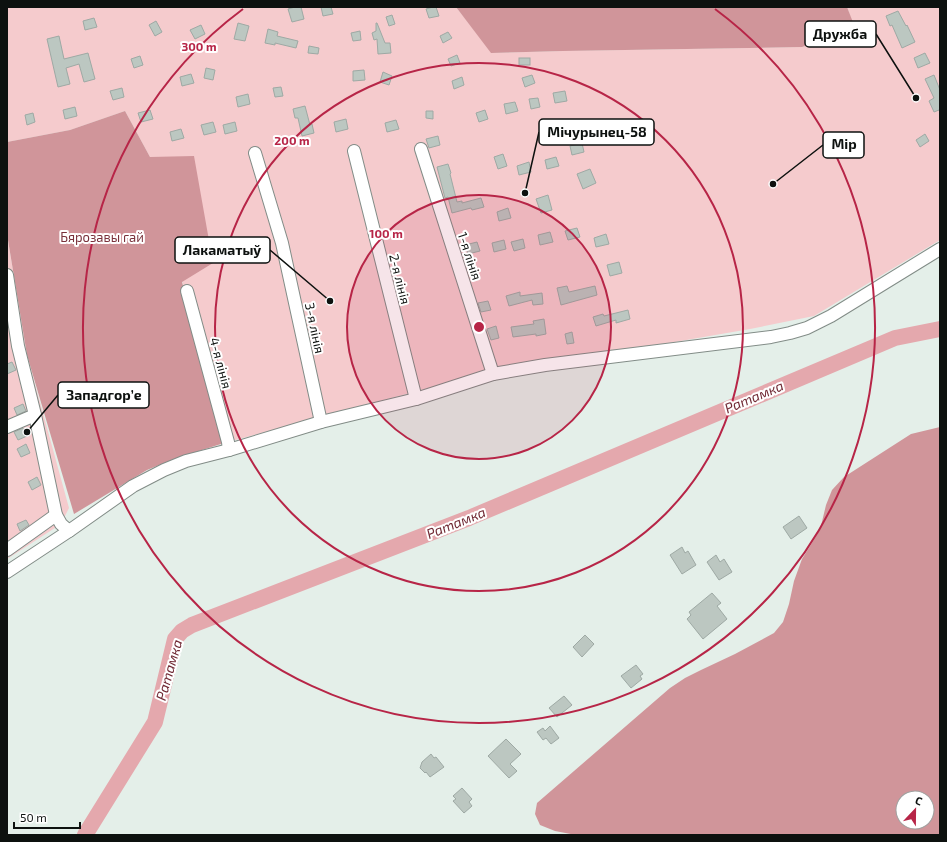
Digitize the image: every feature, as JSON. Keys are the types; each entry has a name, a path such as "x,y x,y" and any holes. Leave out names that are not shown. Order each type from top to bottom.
{"street":[{"name":"1-я лінія","path":"421,149 492,372"},
{"name":"2-я лінія","path":"354,150 415,395"},
{"name":"3-я лінія","path":"255,153 282,243 320,419"},
{"path":"7,572 147,478 186,461 228,446 320,419 415,395 492,372 771,337 790,333 807,328 831,316 940,249"},
{"path":"7,275 18,346 35,415 56,515 61,524 69,531"},
{"name":"4-я лінія","path":"187,291 228,446"},
{"path":"7,350 18,346"},
{"path":"7,427 35,415"},
{"path":"7,534 11,547 56,515"}],"shaded area":[{"path":"7,7 456,7 492,53 802,47 855,30 847,7 940,7 940,240 814,316 646,347 495,370 224,443 150,157 125,111 70,130 7,142"},
{"path":"7,234 27,355 69,508 61,524 7,559"}],"green space":[{"path":"456,7 847,7 856,30 802,47 491,53"},
{"name":"Бярозавы гай","path":"125,111 150,157 194,156 213,263 182,282 224,443 174,459 147,470 74,514 27,355 7,234 7,142 70,130"},
{"path":"940,427 940,835 576,835 555,831 540,825 535,814 537,803 670,688 685,678 774,633 783,622 794,581 802,559 820,530 826,505 832,490 844,477 911,434"}],"building":[{"path":"301,7 304,19 292,22 288,9"},
{"path":"321,7 331,7 333,14 323,16"},
{"path":"436,7 439,16 429,18 426,9"},
{"path":"898,11 915,42 902,48 892,25 890,26 886,16"},
{"path":"392,15 395,24 389,26 386,17"},
{"path":"94,18 97,27 85,30 83,21"},
{"path":"156,21 162,32 155,36 149,25"},
{"path":"238,23 249,26 245,41 234,39"},
{"path":"376,23 385,43 390,43 391,53 378,54 377,39 374,40 372,33 376,31"},
{"path":"201,25 205,34 195,39 190,30"},
{"path":"268,29 278,32 277,36 298,41 296,48 275,43 275,45 265,43"},
{"path":"360,31 361,40 353,41 351,33"},
{"path":"448,32 452,38 443,43 440,36"},
{"path":"59,36 64,59 88,53 95,79 84,82 79,64 66,68 70,84 58,87 47,39"},
{"path":"309,46 319,48 318,54 308,53"},
{"path":"925,53 930,63 918,68 914,58"},
{"path":"457,55 460,63 451,66 448,59"},
{"path":"140,56 143,65 134,68 131,59"},
{"path":"519,58 530,58 530,65 519,65"},
{"path":"206,68 215,70 213,80 204,78"},
{"path":"364,70 365,80 353,81 353,71"},
{"path":"383,72 392,76 389,85 380,82"},
{"path":"191,74 194,83 182,86 180,77"},
{"path":"532,75 535,83 525,87 522,78"},
{"path":"934,75 940,90 940,113 939,110 934,112 929,101 934,98 925,79"},
{"path":"462,77 464,85 454,89 452,81"},
{"path":"281,87 283,96 275,97 273,88"},
{"path":"122,88 124,97 113,100 110,91"},
{"path":"565,91 567,101 555,103 553,93"},
{"path":"248,94 250,104 238,107 236,97"},
{"path":"538,98 540,107 531,109 529,99"},
{"path":"515,102 518,111 506,114 504,104"},
{"path":"305,106 310,125 312,124 314,133 302,136 298,118 295,118 293,109"},
{"path":"75,107 77,116 65,119 63,110"},
{"path":"150,110 153,119 141,122 138,113"},
{"path":"485,110 488,119 479,122 476,113"},
{"path":"426,111 433,111 433,119 426,118"},
{"path":"33,113 35,122 27,125 25,115"},
{"path":"346,119 348,129 336,132 334,122"},
{"path":"396,120 399,129 387,132 385,123"},
{"path":"213,122 216,132 204,135 201,125"},
{"path":"235,122 237,131 225,134 223,125"},
{"path":"181,129 184,138 172,141 170,132"},
{"path":"925,134 929,141 920,147 916,140"},
{"path":"438,136 440,145 429,148 426,139"},
{"path":"582,143 584,152 572,155 570,146"},
{"path":"503,154 507,166 498,169 494,157"},
{"path":"556,157 559,166 547,169 545,160"},
{"path":"529,162 531,172 519,175 517,166"},
{"path":"448,164 457,202 462,201 462,203 481,198 484,207 472,210 471,208 452,213 448,197 445,198 437,167"},
{"path":"590,169 596,183 583,189 577,174"},
{"path":"548,195 552,210 541,213 536,199"},
{"path":"508,208 511,218 499,221 497,212"},
{"path":"577,228 580,237 568,240 565,231"},
{"path":"550,232 553,242 540,245 538,235"},
{"path":"606,234 609,244 596,247 594,238"},
{"path":"523,239 525,248 514,251 511,242"},
{"path":"504,240 506,249 494,252 492,243"},
{"path":"477,242 480,251 468,254 465,245"},
{"path":"619,262 622,273 610,276 607,265"},
{"path":"567,286 569,292 595,286 597,295 561,305 557,288"},
{"path":"520,292 520,296 542,293 543,304 533,305 532,300 509,306 506,296"},
{"path":"488,301 491,310 481,312 478,303"},
{"path":"628,310 630,319 616,323 616,320 596,326 593,317"},
{"path":"544,319 546,334 513,337 511,327 534,324 533,321"},
{"path":"496,326 499,338 491,340 487,329"},
{"path":"572,332 574,343 567,344 565,334"},
{"path":"12,362 16,370 7,374 7,364"},
{"path":"23,404 26,411 17,415 14,408"},
{"path":"23,428 27,436 18,440 14,432"},
{"path":"26,444 30,453 21,457 17,449"},
{"path":"37,477 41,485 32,490 28,482"},
{"path":"799,516 807,528 791,539 783,527"},
{"path":"26,520 29,525 20,531 17,524"},
{"path":"682,547 685,553 688,551 696,565 682,574 670,555"},
{"path":"716,555 720,562 724,559 732,572 719,580 707,562"},
{"path":"712,593 721,603 717,606 727,619 703,639 687,619 691,615 689,612"},
{"path":"585,635 594,644 582,657 573,647"},
{"path":"636,665 643,674 640,676 642,679 631,688 621,676"},
{"path":"564,696 572,705 557,717 549,708"},
{"path":"550,726 559,738 551,744 546,738 543,740 537,732 543,728 545,731"},
{"path":"506,739 521,754 510,764 517,771 509,778 488,756"},
{"path":"431,754 434,758 436,757 444,767 430,777 420,768 422,762"},
{"path":"462,788 472,799 469,802 472,806 464,813 453,801 456,799 453,796"}],"waterway":[{"name":"Ратамка","path":"85,835 155,722 175,639 182,631 192,625 469,518 895,338 940,329"}],"place":[{"name":"Дружба","path":"916,98"},
{"name":"Мір","path":"773,184"},
{"name":"Мічурынец-58","path":"525,193"},
{"name":"Лакаматыў","path":"330,301"},
{"name":"Западгорʼе","path":"27,432"}]}
